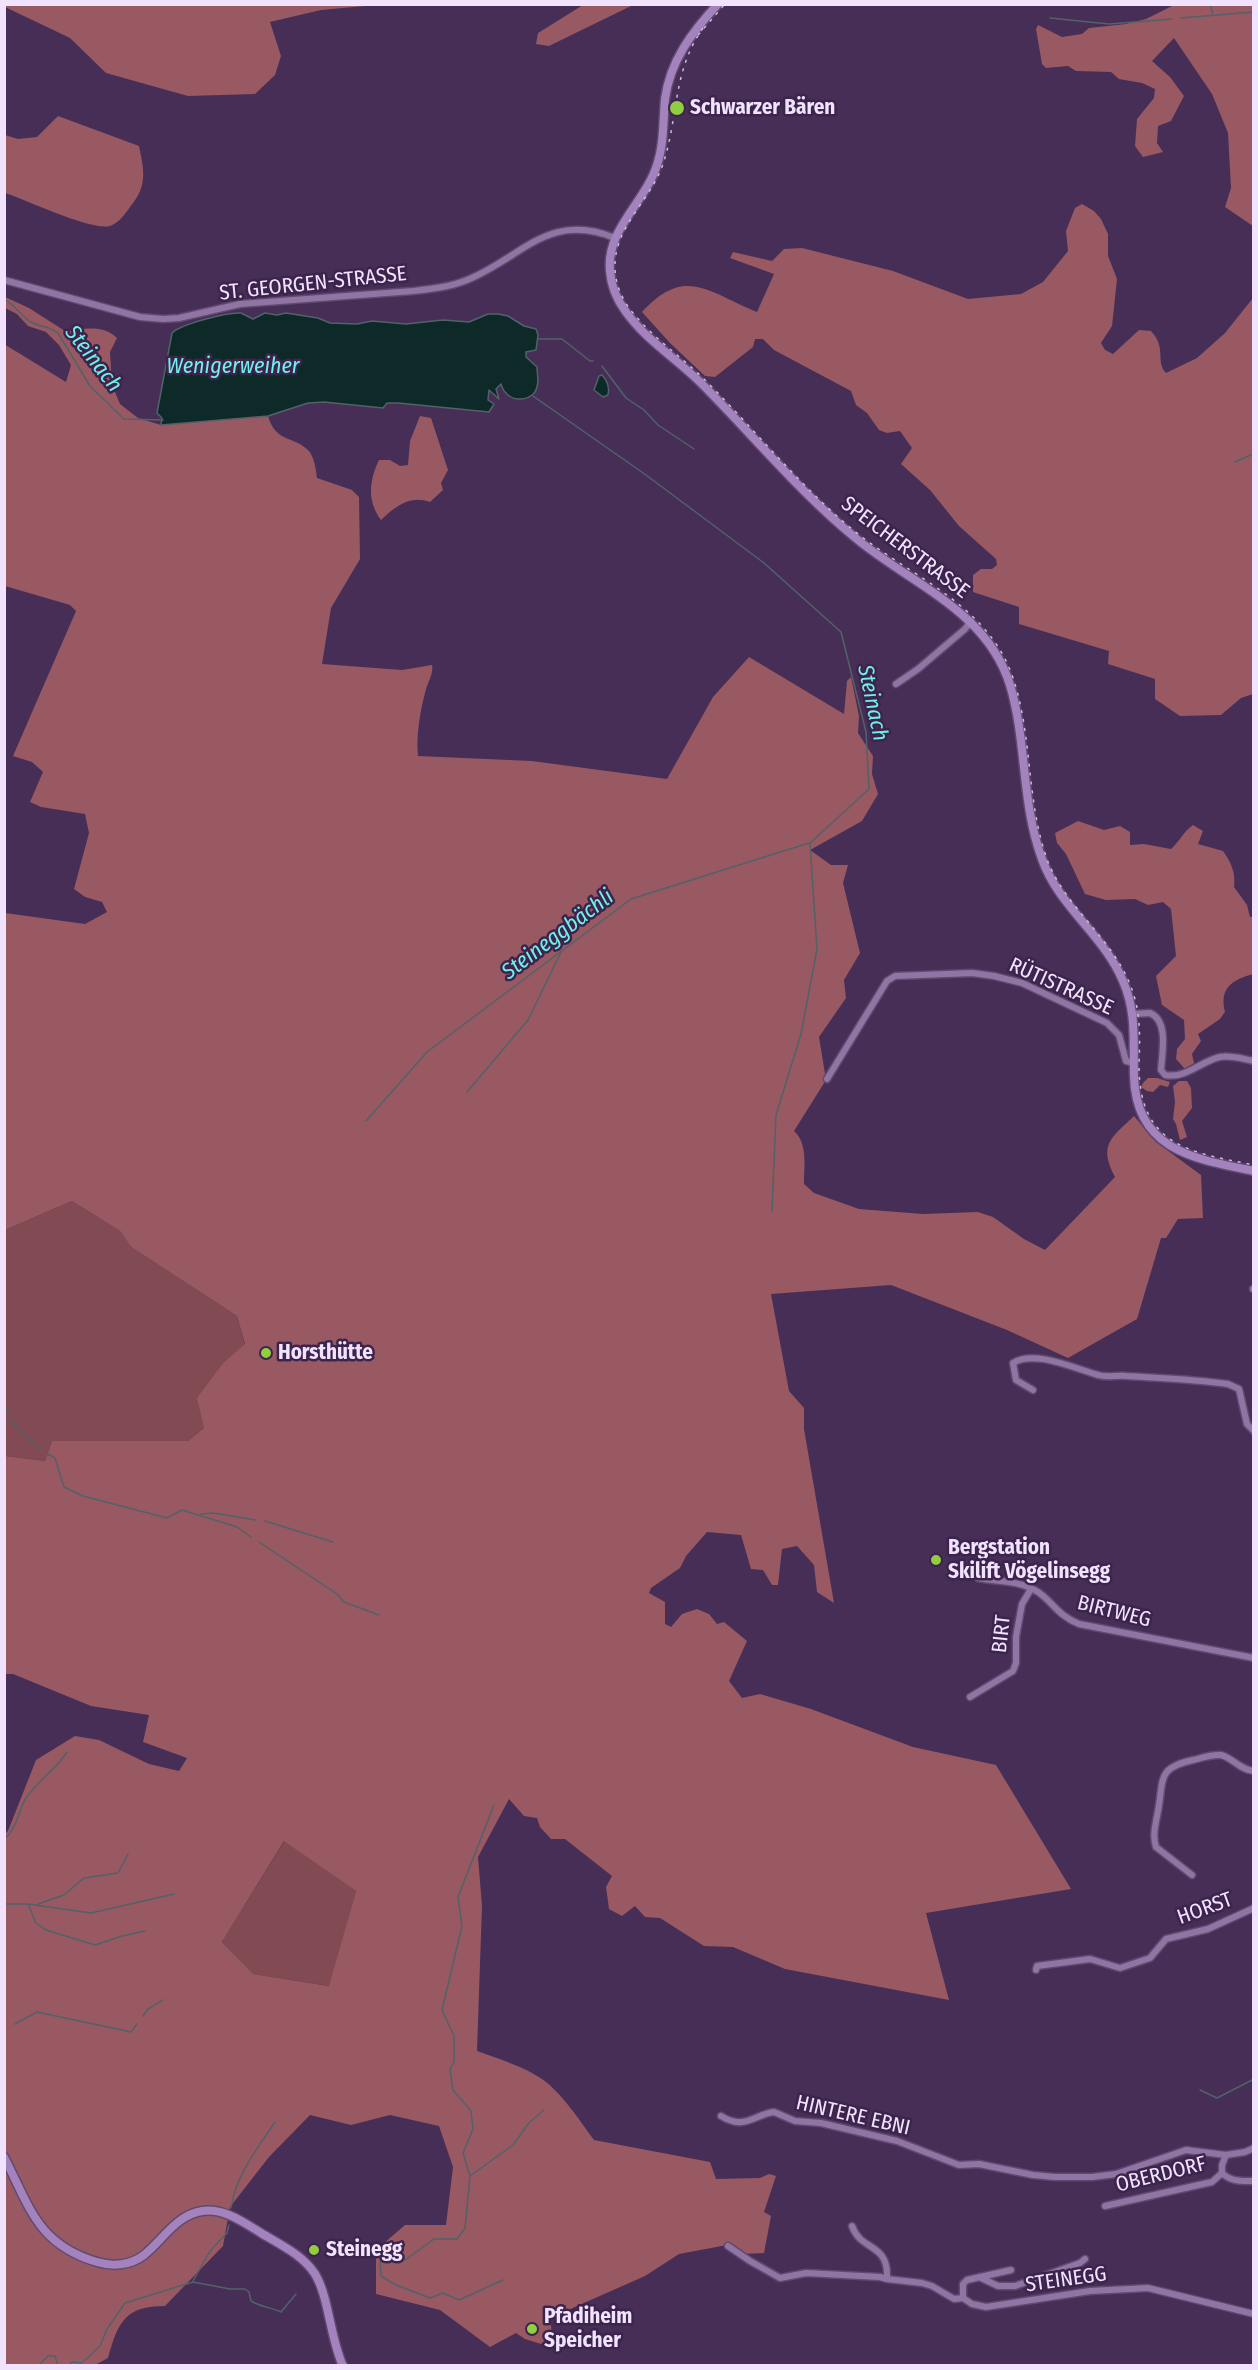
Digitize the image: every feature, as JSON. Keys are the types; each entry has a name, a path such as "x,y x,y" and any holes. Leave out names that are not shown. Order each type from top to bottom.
{"main road":[{"name":"SPEICHERSTRASSE","path":"718,4 694,31 675,61 666,94 663,139 657,168 615,238 609,262 611,281 619,303 633,321 695,376 835,520 874,552 971,621 994,649 1011,688 1034,829 1048,874 1067,905 1117,968 1126,989 1133,1014 1135,1088 1139,1106 1152,1130 1167,1145 1193,1158 1254,1171"},
{"path":"4,2157 49,2237 60,2247 78,2256 112,2265 135,2261 151,2249 180,2220 203,2211 219,2212 243,2222 292,2252 312,2269 321,2289 334,2343 343,2366"}],"street":[{"name":"ST. GEORGEN-STRASSE","path":"4,280 140,317 173,319 240,304 393,293 441,287 467,280 524,246 549,234 568,229 591,229 615,238"},
{"path":"896,684 918,669 965,629 971,621"},
{"name":"RÜTISTRASSE","path":"828,1079 887,981 895,976 972,973 1022,983 1107,1023 1119,1035 1126,1061 1134,1063"},
{"path":"1133,1014 1150,1013 1160,1021 1161,1070 1165,1075 1187,1072 1214,1059 1224,1057 1254,1061"},
{"path":"1033,1390 1016,1380 1013,1363 1018,1360 1035,1359 1059,1363 1100,1376 1128,1376 1233,1385 1239,1389 1247,1424 1254,1431"},
{"name":"BIRTWEG","path":"978,1578 1010,1581 1031,1589 1039,1593 1065,1618 1078,1624 1254,1658"},
{"name":"BIRT","path":"970,1697 1013,1671 1016,1663 1016,1637 1022,1604 1031,1589"},
{"path":"1192,1875 1156,1847 1154,1835 1162,1779 1173,1767 1181,1763 1215,1755 1223,1756 1241,1768 1254,1771"},
{"name":"HORST","path":"1036,1970 1037,1966 1090,1959 1120,1968 1150,1958 1166,1939 1208,1929 1254,1908"},
{"name":"HINTERE EBNI","path":"721,2116 733,2121 744,2121 774,2112 795,2121 822,2123 897,2141 959,2165 979,2164 1011,2170"},
{"name":"OBERDORF","path":"1011,2170 1055,2178 1092,2177 1134,2170 1186,2150 1226,2155 1254,2148"},
{"name":"OBERDORF","path":"1222,2174 1222,2165 1226,2155"},
{"name":"OBERDORF","path":"1222,2174 1232,2180 1254,2181"},
{"name":"OBERDORF","path":"1105,2206 1212,2182 1222,2174"},
{"path":"852,2226 858,2236 885,2259 888,2265 887,2279"},
{"name":"STEINEGG","path":"728,2246 780,2278 806,2273 880,2277 922,2283 954,2299 963,2298 972,2304 986,2307 1090,2292 1148,2288 1254,2314"},
{"path":"979,2277 998,2286 1015,2286 1080,2263 1085,2259"},
{"path":"963,2298 963,2284 967,2280 1011,2270"}],"shaded area":[{"path":"4,5 376,5 321,10 270,22 281,56 275,75 255,94 188,96 106,73 70,38"},
{"path":"583,5 633,5 549,46 536,44 538,33"},
{"path":"1174,5 1253,5 1253,226 1225,207 1231,188 1228,133 1212,94 1174,38 1152,61 1170,77 1184,96 1171,121 1158,126 1157,143 1163,152 1143,157 1135,146 1137,119 1154,98 1155,89 1142,83 1119,79 1111,72 1076,71 1068,66 1046,68 1042,64 1036,29 1038,25 1062,37 1082,34 1089,28 1126,24 1146,19"},
{"path":"58,116 139,146 143,170 140,192 122,218 113,225 89,224 5,193 5,135 18,139 37,137"},
{"path":"1082,204 1094,211 1101,219 1108,234 1108,256 1117,279 1112,326 1101,343 1105,350 1113,354 1139,330 1151,331 1159,343 1161,364 1166,373 1197,358 1225,333 1253,298 1253,694 1241,698 1221,715 1180,716 1155,699 1155,679 1108,664 1109,651 1019,624 1019,607 973,592 973,575 981,569 992,569 997,565 996,559 959,526 930,490 901,464 912,448 900,431 887,433 879,430 867,413 856,405 851,391 774,350 763,339 755,339 753,347 715,377 705,376 642,312 671,289 684,286 710,291 757,312 774,274 730,258 733,252 772,261 784,249 802,248 893,271 968,299 1021,294 1043,282 1068,251 1066,231 1075,208"},
{"path":"5,297 29,308 65,331 99,329 117,338 110,352 112,385 120,404 138,418 161,425 268,416 275,431 308,450 317,478 352,490 359,497 360,559 331,608 322,664 402,670 432,665 420,716 418,756 532,761 667,779 713,697 749,657 844,714 847,681 851,677 859,716 858,733 873,756 872,774 878,794 862,821 810,850 831,865 848,865 843,883 860,953 844,980 846,998 819,1037 826,1080 794,1131 803,1149 804,1184 814,1193 859,1209 923,1214 978,1212 993,1217 1024,1239 1045,1250 1115,1177 1107,1149 1113,1137 1134,1116 1156,1142 1201,1175 1203,1218 1178,1219 1166,1238 1161,1238 1137,1319 1068,1358 1007,1330 891,1285 771,1294 789,1391 804,1408 804,1429 834,1603 817,1592 814,1565 797,1546 782,1549 778,1585 772,1585 763,1570 751,1569 741,1535 707,1532 686,1556 680,1568 651,1588 649,1593 665,1602 665,1624 671,1627 682,1614 697,1609 709,1614 717,1624 724,1622 747,1641 729,1681 742,1698 760,1694 811,1709 913,1747 996,1765 1071,1889 926,1913 949,2000 785,1969 733,1947 704,1946 660,1918 645,1917 635,1906 622,1916 609,1909 606,1887 612,1876 565,1839 551,1839 540,1827 537,1818 524,1816 509,1799 478,1857 482,1906 477,2051 519,2067 542,2079 564,2099 594,2140 710,2162 716,2179 760,2178 769,2174 776,2176 764,2212 771,2216 764,2253 742,2254 727,2245 679,2254 645,2276 550,2318 552,2334 541,2344 525,2339 516,2333 490,2347 440,2310 376,2294 376,2250 405,2225 446,2225 453,2167 439,2126 390,2115 351,2125 310,2115 269,2157 230,2207 223,2246 165,2306 141,2309 125,2318 108,2358 95,2365 5,2365 5,1834 36,1760 75,1736 99,1740 149,1764 179,1771 187,1758 143,1742 149,1715 91,1706 13,1674 5,1674 5,1456 45,1461 52,1441 188,1441 204,1428 197,1398 224,1362 245,1344 237,1316 131,1247 120,1231 72,1201 5,1230 5,913 85,924 107,912 102,902 85,897 74,889 89,833 85,814 41,807 30,802 43,772 32,762 13,756 76,611 70,605 5,586 4,344 66,382 71,365 59,345 46,332 28,326 17,314 5,308","holes":["284,1841 356,1891 329,1986 253,1974 222,1942"]},
{"path":"420,416 431,418 448,470 441,483 443,490 430,502 416,500 404,503 381,520 373,506 371,491 379,460 390,460 400,466 408,465 410,441"},
{"path":"1078,821 1104,830 1120,826 1130,832 1130,845 1144,844 1171,849 1193,825 1203,831 1198,844 1223,851 1231,864 1234,872 1234,887 1247,905 1250,917 1253,917 1253,974 1229,986 1224,997 1225,1012 1220,1019 1198,1034 1201,1041 1192,1054 1194,1063 1185,1069 1176,1059 1177,1049 1185,1039 1184,1020 1162,1005 1156,976 1176,956 1171,909 1163,902 1148,905 1135,899 1106,900 1085,894 1066,854 1057,843 1055,833"},
{"path":"1148,1078 1170,1082 1168,1087 1160,1085 1153,1092 1147,1091 1141,1087"},
{"path":"1179,1081 1187,1081 1191,1088 1192,1108 1182,1121 1187,1137 1180,1140 1173,1119 1175,1102 1173,1086"},
{"path":"72,1201 120,1231 131,1247 237,1316 245,1345 224,1362 204,1428 188,1441 52,1441 45,1461 5,1456 5,1230"},
{"path":"285,1840 356,1891 330,1986 252,1974 222,1942"}],"water":[{"name":"Wenigerweiher","path":"241,313 253,319 265,313 277,315 286,313 318,318 330,323 357,324 372,321 406,324 443,320 469,322 488,314 508,316 524,326 536,329 538,335 536,350 526,352 526,357 537,367 538,385 532,395 523,399 509,396 501,384 496,389 499,399 489,390 488,400 494,404 489,412 398,403 387,403 383,408 324,402 308,403 268,416 161,425 162,418 157,413 172,333 205,319"},
{"path":"602,375 609,390 608,395 603,397 594,390 599,376"}],"waterway":[{"path":"1210,4 1213,15"},
{"path":"1181,18 1254,12"},
{"path":"1050,18 1109,24 1172,19"},
{"name":"Steinach","path":"4,299 31,322 58,333 90,386 124,419 163,420"},
{"path":"538,339 562,339 593,361"},
{"path":"602,366 626,398 644,410 658,425 694,449"},
{"name":"Steinach","path":"533,396 646,475 764,563 841,632 866,732 869,789 810,843 817,949 801,1034 776,1115 772,1211"},
{"path":"1235,462 1253,454"},
{"name":"Steineggbächli","path":"366,1121 427,1052 631,899 809,843"},
{"path":"467,1092 528,1020 561,952"},
{"path":"4,1408 9,1410 10,1421 40,1449"},
{"path":"48,1454 55,1458 64,1487 83,1496 167,1518 182,1510 237,1527 251,1537"},
{"path":"201,1514 213,1513 256,1520"},
{"path":"265,1521 333,1542"},
{"path":"259,1542 337,1594 344,1602 379,1615"},
{"path":"4,1839 15,1825 26,1798 67,1752"},
{"path":"494,1805 458,1897 462,1926 442,2010 454,2036 454,2062 450,2069 453,2090 471,2111 473,2129 463,2153 470,2176 465,2228 457,2239 434,2239 405,2260 396,2252 388,2254 380,2263 381,2276 396,2285 430,2298 443,2293 459,2300 503,2280"},
{"path":"38,1904 64,1895 84,1878 118,1873 128,1854"},
{"path":"4,1904 28,1904 91,1913 174,1894"},
{"path":"28,1904 36,1923 46,1930 95,1945 145,1931"},
{"path":"143,2016 148,2009 163,2000"},
{"path":"15,2024 37,2012 131,2032 137,2024"},
{"path":"1200,2090 1217,2098 1254,2079"},
{"path":"470,2176 513,2145 529,2123 544,2110"},
{"path":"231,2208 242,2173 275,2122"},
{"path":"193,2281 210,2251 227,2233 229,2225"},
{"path":"69,2366 72,2362 82,2363 100,2346 107,2329 125,2303 193,2282 230,2289 245,2289 249,2292 251,2301 281,2312 296,2294"},
{"path":"38,2366 48,2356 55,2356 58,2366"}],"railway":[{"path":"698,35 725,4"},
{"path":"703,28 686,61 663,164 620,239 616,253 615,273 622,297 641,322 706,381 818,499 858,534 948,596 987,631 1002,653 1013,678 1019,700 1036,817 1048,862 1066,895 1113,954 1131,987 1137,1006 1139,1025 1141,1092 1148,1113 1158,1129 1189,1149 1254,1165"}],"place":[{"name":"Schwarzer Bären","path":"677,108"},
{"name":"Horsthütte","path":"266,1353"},
{"name":"Bergstation Skilift Vögelinsegg","path":"936,1560"},
{"name":"Steinegg","path":"314,2250"},
{"name":"Pfadiheim Speicher","path":"532,2329"}]}
